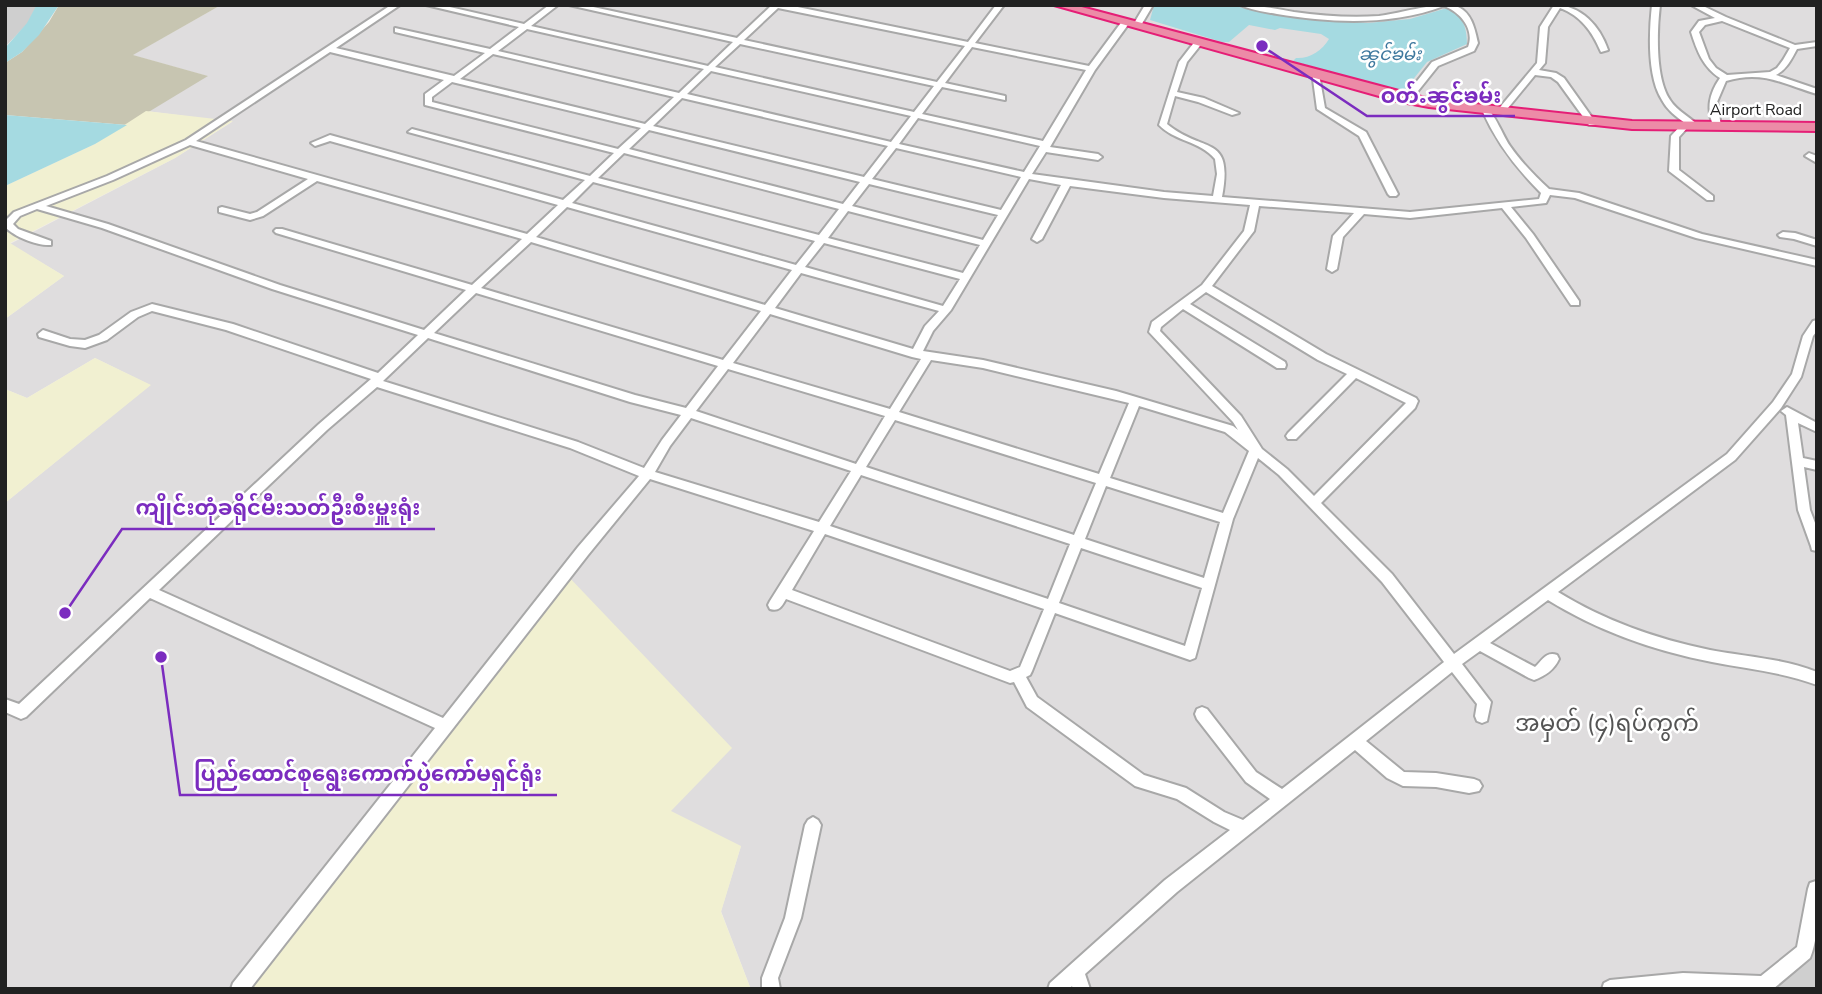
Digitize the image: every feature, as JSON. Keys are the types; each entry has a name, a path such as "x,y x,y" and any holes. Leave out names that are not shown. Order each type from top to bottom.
{"highway":[{"name":"Airport Road","path":"1060,5 1406,99 1592,122 1817,127"}],"street":[{"path":"48,243 15,231 8,224 17,214 110,178 189,142 396,5"},
{"path":"430,5 1098,157"},
{"path":"554,5 428,96 428,103 986,244"},
{"path":"573,5 1002,98"},
{"path":"5,705 20,712 474,291 777,5 1091,69"},
{"path":"239,989 647,474 688,413 1000,5"},
{"path":"775,605 891,414 920,372 929,329 946,310 1091,69 1149,5"},
{"path":"1244,5 1274,12 1359,20 1415,14 1441,5"},
{"path":"1406,99 1435,64 1471,49 1474,43 1471,26 1465,15 1450,5"},
{"path":"1500,112 1533,72 1543,55 1544,27 1558,5 1575,11 1591,27 1604,50"},
{"path":"1656,5 1652,23 1660,89 1668,103 1690,126 1675,136 1674,171 1710,198"},
{"path":"1695,5 1794,47 1817,44"},
{"path":"1723,19 1702,23 1695,32 1703,58 1710,69 1726,78 1772,76 1817,92"},
{"path":"398,30 1027,177 1067,183 1217,200 1410,215 1543,201 1546,192"},
{"path":"1199,42 1183,62 1163,125 1176,135 1210,149 1219,156 1222,163 1217,200"},
{"path":"1772,76 1781,71 1794,47"},
{"path":"328,49 1005,214"},
{"path":"1533,72 1553,75 1561,80 1592,122"},
{"path":"1315,74 1321,109 1363,134 1393,194"},
{"path":"1717,126 1711,106 1713,94 1726,78"},
{"path":"1172,93 1201,100 1235,113"},
{"path":"1486,110 1494,131 1522,169 1546,192 1576,195 1699,236 1815,264"},
{"path":"412,132 593,177 966,277"},
{"path":"315,143 330,138 946,310"},
{"path":"189,142 529,238 766,311 922,354 983,364 1135,401 1229,429 1256,448 1387,578 1483,702 1482,716"},
{"path":"222,210 250,218 314,179"},
{"path":"1037,239 1067,183"},
{"path":"1255,203 1249,231 1206,287 1156,325 1154,332 1237,419 1256,448"},
{"path":"1504,205 1530,236 1575,303"},
{"path":"37,206 105,226 276,287 621,395 688,413 1209,585"},
{"path":"1332,269 1338,236 1361,212"},
{"path":"279,231 891,414 1227,519"},
{"path":"1783,235 1817,243"},
{"path":"1206,287 1354,374 1412,401 1313,503"},
{"path":"1182,304 1281,365"},
{"path":"43,334 84,344 152,307 240,331 574,445 647,474 824,528 1190,654 1227,519 1256,448"},
{"path":"1056,989 1079,981 1171,886 1454,662 1731,457 1777,405 1797,374 1808,336 1817,323"},
{"path":"1292,436 1354,374"},
{"path":"783,592 977,666 1010,677 1018,676 1025,671 1135,401"},
{"path":"1777,405 1817,428"},
{"path":"1791,413 1804,510 1817,546"},
{"path":"1799,461 1817,466"},
{"path":"148,592 445,726"},
{"path":"1548,593 1602,623 1660,643 1789,670 1817,679"},
{"path":"1480,643 1534,674 1541,671 1552,659"},
{"path":"1018,676 1032,702 1140,781 1181,793 1219,817 1244,828"},
{"path":"1202,714 1251,776 1282,798"},
{"path":"1354,741 1399,778 1412,782 1421,779 1440,780 1454,786 1474,786"},
{"path":"771,989 770,978 796,908 813,825"},
{"path":"1609,989 1683,981 1764,985 1804,952 1816,888"}],"shaded area":[{"path":"5,5 37,5 28,23 5,47"},
{"path":"59,5 221,5 133,55 208,76 127,125 5,115 5,63 22,52 49,22"},
{"path":"221,5 1817,5 1817,923 1798,965 1777,988 1767,989 747,989 750,987 721,911 741,846 238,989 5,989 5,503 150,385 95,358 27,398 5,389 5,319 64,276 10,244 175,158 232,122 146,111 207,76 132,55"},
{"path":"1817,923 1817,989 1767,989 1777,988 1798,965"}],"green space":[{"path":"146,111 233,121 175,158 10,243 64,276 5,319 5,186 95,144"},
{"path":"95,358 151,385 5,503 5,389 27,398"},
{"path":"566,574 732,748 671,811 741,846 721,912 750,987 238,989"}],"water":[{"path":"59,5 39,35 22,52 5,63 5,48 27,23 36,6"},
{"name":"ၼွင်ၶမ်း","path":"1154,5 1231,5 1268,14 1368,23 1410,19 1447,8 1463,22 1467,44 1427,62 1403,92 1293,61 1310,56 1323,47 1329,39 1321,34 1249,25 1229,42 1222,42 1150,20"},
{"path":"5,115 127,125 95,144 5,186"}],"place":[{"name":"ဝတ်ႉၼွင်ၶမ်း","path":"1262,46"},
{"name":"ကျိုင်းတုံခရိုင်မီးသတ်ဦးစီးမှူးရုံး","path":"65,613"},
{"name":"ပြည်ထောင်စုရွေးကောက်ပွဲကော်မရှင်ရုံး","path":"161,657"}],"district":[{"name":"အမှတ် (၄)ရပ်ကွက်","path":"1607,723"}]}
